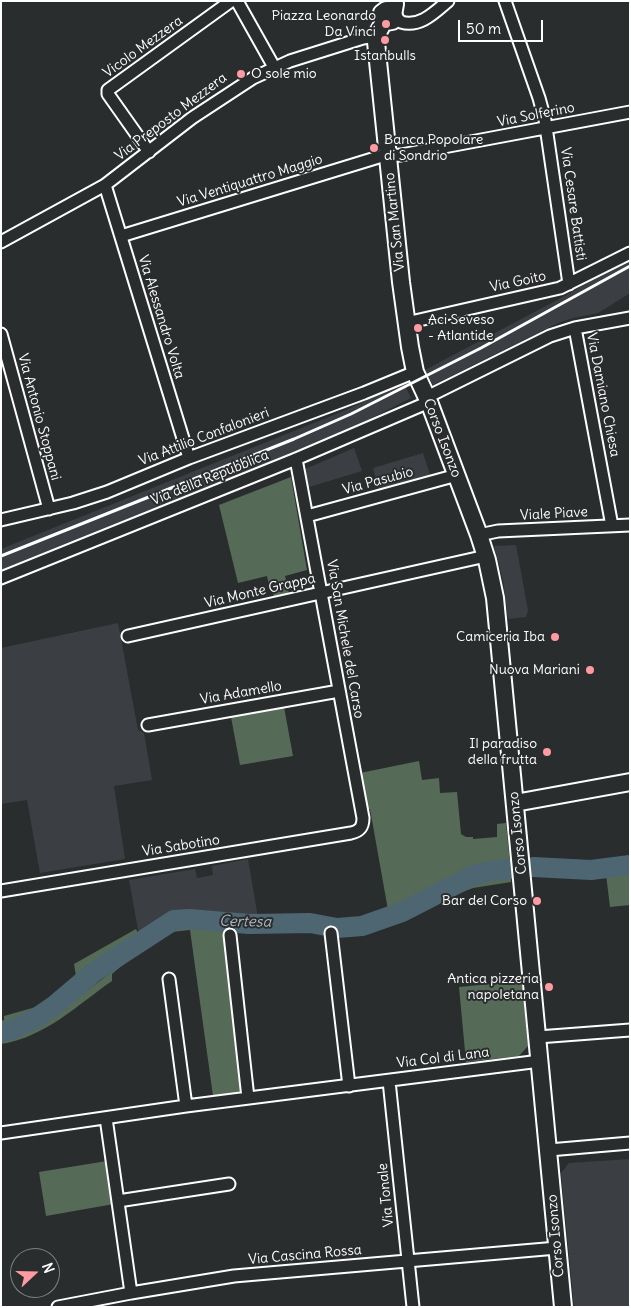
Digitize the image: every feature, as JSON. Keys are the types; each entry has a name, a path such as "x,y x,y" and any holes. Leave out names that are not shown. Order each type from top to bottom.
{"street":[{"name":"Vicolo Mezzera","path":"149,152 108,94 108,90 231,1"},
{"path":"237,1 274,67"},
{"path":"384,21 420,22 448,1"},
{"name":"Via Cesare Battisti","path":"505,1 539,98 546,128 569,284"},
{"name":"Via Preposto Mezzera","path":"1,242 105,185 172,132 237,87 274,67 384,21"},
{"name":"Via San Martino","path":"384,21 388,156 406,323 415,372"},
{"name":"Via Solferino","path":"388,156 630,112"},
{"name":"Via Ventiquattro Maggio","path":"120,236 388,156"},
{"name":"Via Alessandro Volta","path":"105,185 189,458"},
{"name":"Via Goito","path":"406,323 560,288 630,253"},
{"name":"Via della Repubblica","path":"1,578 296,460 428,399 550,336 575,328 630,318"},
{"name":"Via Damiano Chiesa","path":"575,328 612,526"},
{"name":"Via Antonio Stoppani","path":"1,334 49,509"},
{"name":"Via Attilio Confalonieri","path":"1,520 49,509 107,492 189,458 415,372"},
{"name":"Corso Isonzo","path":"415,372 428,399 479,534 495,598 563,1307"},
{"name":"Via San Michele del Carso","path":"296,460 363,818 362,824"},
{"name":"Via Pasubio","path":"307,516 457,475"},
{"name":"Viale Piave","path":"479,534 498,531 630,525"},
{"name":"Via Monte Grappa","path":"128,636 486,556"},
{"name":"Via Adamello","path":"148,725 339,691"},
{"path":"515,803 630,782"},
{"name":"Via Sabotino","path":"1,891 351,833 360,829 362,824"},
{"path":"331,933 349,1086"},
{"path":"230,936 248,1098"},
{"path":"169,979 186,1106"},
{"path":"538,1037 630,1030"},
{"name":"Via Col di Lana","path":"1,1133 186,1106 540,1061"},
{"name":"Via Tonale","path":"389,1080 413,1307"},
{"path":"106,1118 131,1293"},
{"path":"549,1150 630,1144"},
{"path":"118,1201 229,1184"},
{"name":"Via Cascina Rossa","path":"58,1307 234,1276 558,1248"}],"shaded area":[{"path":"630,258 630,293 598,313 558,323 433,385 425,370 561,298"},
{"path":"403,382 411,398 358,425 283,458 1,570 1,549 346,410"},
{"path":"354,448 362,471 306,488 303,470"},
{"path":"423,453 431,478 379,490 373,468"},
{"path":"516,545 528,610 526,617 508,619 503,580 494,546"},
{"path":"118,623 138,730 144,733 152,780 114,786 125,859 40,873 27,800 1,804 1,648"},
{"path":"248,859 257,918 185,911 173,913 155,922 139,935 129,880 195,869 197,878 213,875 212,866"},
{"path":"630,1159 630,1307 574,1307 561,1173 569,1163"}],"green space":[{"path":"291,477 307,570 285,576 289,594 274,597 267,576 238,583 219,505"},
{"path":"284,707 293,756 240,765 231,717"},
{"path":"419,761 422,780 439,778 440,793 457,792 461,834 466,837 473,837 473,839 497,837 497,824 506,823 510,863 473,870 377,918 338,924 301,918 244,920 204,917 187,913 174,915 162,920 143,932 155,922 173,913 185,911 257,918 307,915 338,919 356,918 388,910 370,809 367,809 360,773"},
{"path":"630,869 630,905 610,907 606,874"},
{"path":"511,876 511,882 473,888 428,905 473,883"},
{"path":"189,923 233,927 233,930 228,931 242,1092 213,1096 190,930 162,933 173,927"},
{"path":"136,929 139,934 76,976 74,964"},
{"path":"138,952 112,974 112,981 60,1019 32,1035 1,1044 1,1038 31,1028 52,1017"},
{"path":"522,981 528,1046 519,1056 466,1062 459,987"},
{"path":"36,1007 36,1011 24,1018 1,1027 1,1021 4,1020 4,1016"},
{"path":"107,1161 114,1204 46,1216 39,1172"}],"waterway":[{"name":"Certesa","path":"533,867 591,870 630,865"},
{"name":"Certesa","path":"1,1033 36,1018 55,1005 94,972 174,920 189,919 249,924 310,923 337,928 362,926 402,912 472,876 490,871 510,869"}],"railway":[{"path":"1,556 294,439 351,414 481,348 630,266"}],"place":[{"name":"Piazza Leonardo Da Vinci","path":"386,24"},
{"name":"Istanbulls","path":"385,40"},
{"name":"O sole mio","path":"241,74"},
{"name":"Banca Popolare di Sondrio","path":"374,148"},
{"name":"Aci Seveso - Atlantide","path":"418,328"},
{"name":"Camiceria Iba","path":"555,637"},
{"name":"Nuova Mariani","path":"590,670"},
{"name":"Il paradiso della frutta","path":"547,752"},
{"name":"Bar del Corso","path":"537,901"},
{"name":"Antica pizzeria napoletana","path":"549,987"}]}
